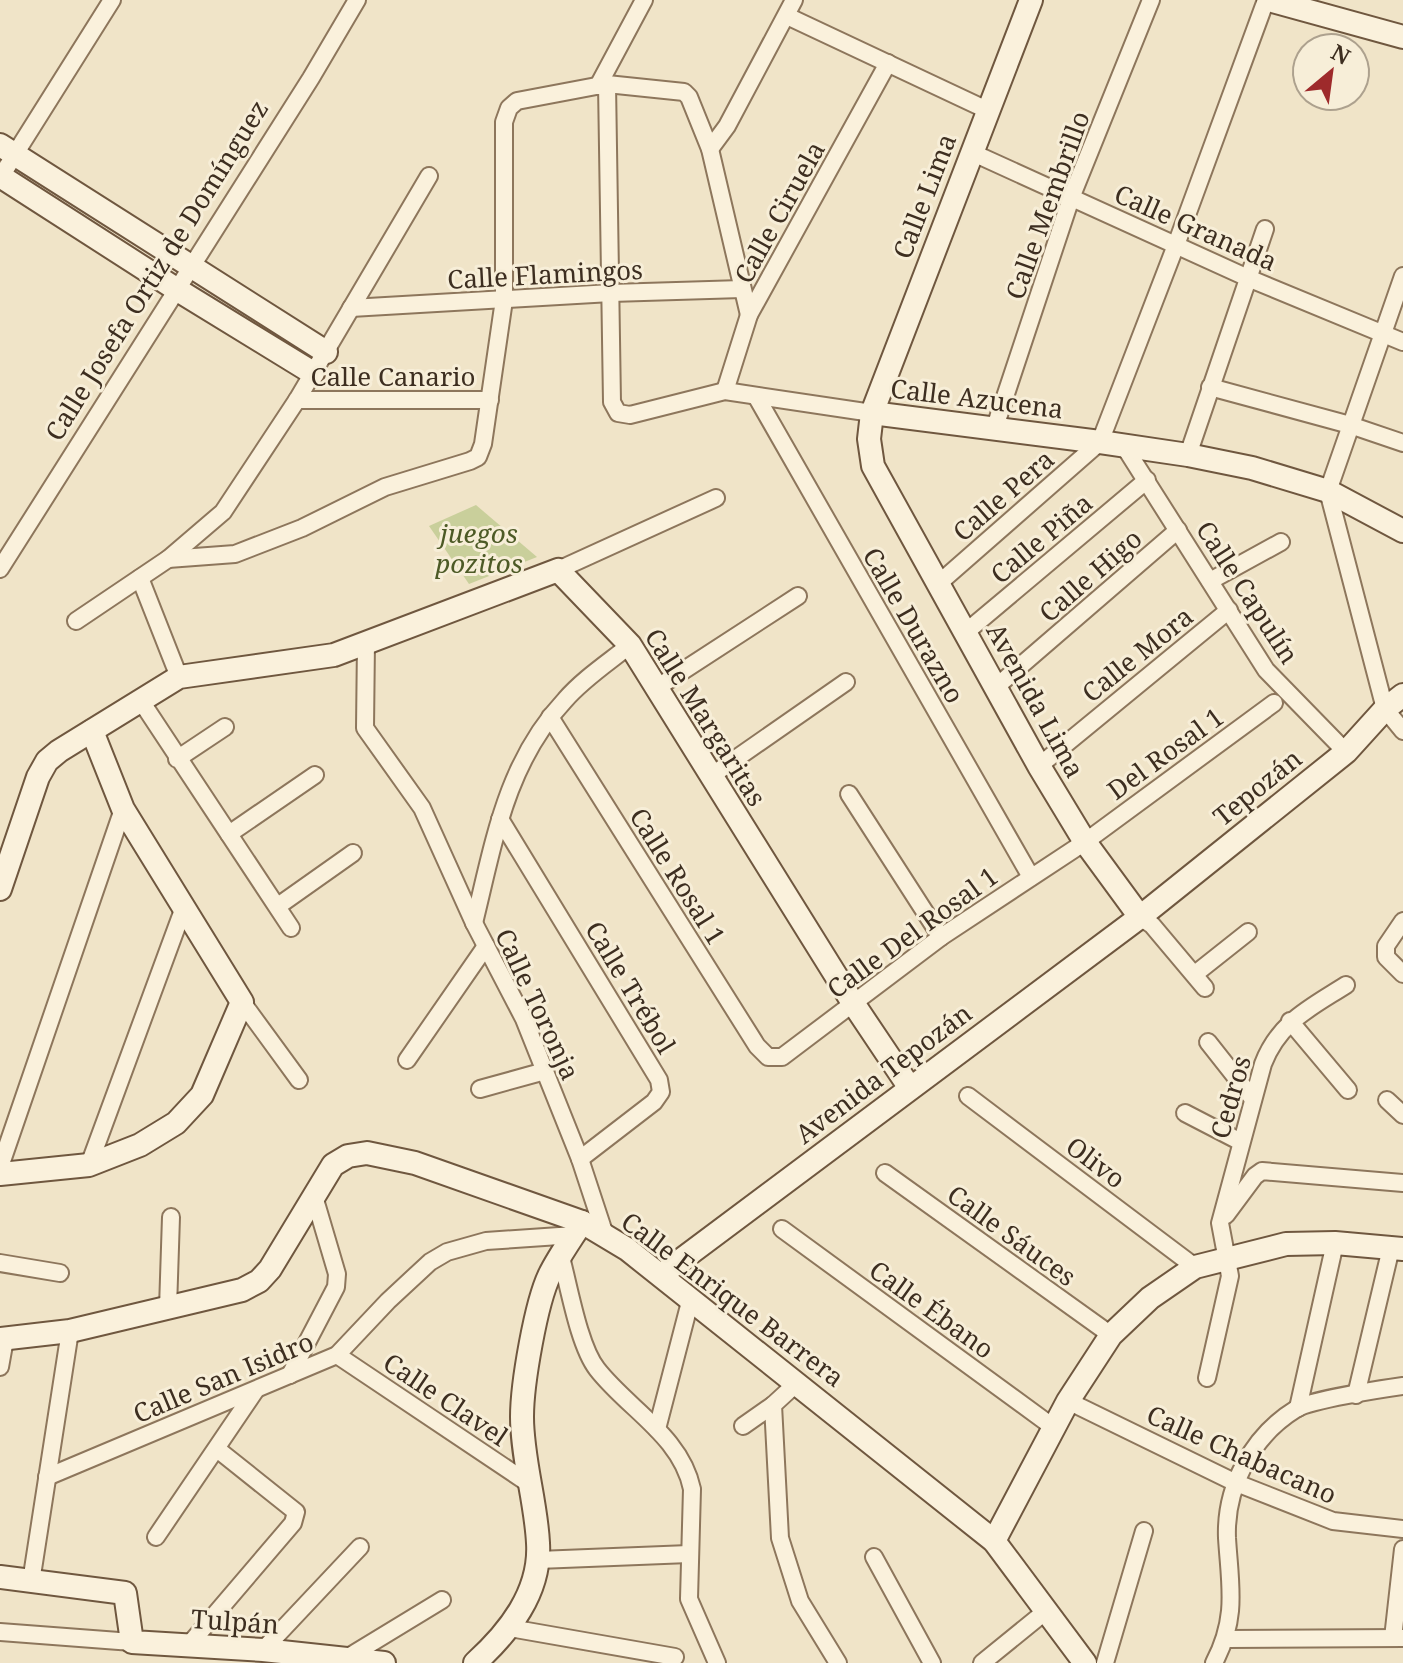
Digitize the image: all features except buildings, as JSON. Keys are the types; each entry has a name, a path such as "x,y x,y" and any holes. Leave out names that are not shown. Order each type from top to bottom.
{"street":[{"path":"112,0 7,150 0,177 313,373"},
{"name":"Calle Josefa Ortiz de Domínguez","path":"0,569 311,78 357,0"},
{"path":"611,293 602,85 644,0"},
{"name":"Calle Lima","path":"872,413 1031,0"},
{"name":"Calle Membrillo","path":"994,430 1071,198 1151,0"},
{"path":"1100,442 1267,0 1403,37"},
{"path":"710,149 727,126 790,8 888,63 987,110"},
{"name":"Calle Ciruela","path":"725,391 749,315 888,63"},
{"path":"168,559 235,554 302,528 385,487 478,457 483,444 504,300 504,122 509,108 517,101 602,85 684,92 689,97 710,149 749,315"},
{"path":"7,150 326,352"},
{"name":"Calle Granada","path":"971,152 1248,278 1403,342"},
{"path":"76,621 168,559 223,512 297,400 429,176"},
{"path":"1188,455 1265,229"},
{"path":"1403,276 1328,491 1403,731"},
{"name":"Calle Flamingos","path":"351,308 742,289"},
{"name":"Calle Azucena","path":"611,293 612,402 618,413 630,415 725,391 1188,455 1252,468 1328,491 1403,531"},
{"path":"1210,387 1350,425 1403,443"},
{"name":"Calle Durazno","path":"756,396 1031,877"},
{"name":"Calle Canario","path":"297,400 490,400"},
{"name":"Avenida Lima","path":"872,413 869,439 873,466 1039,766 1085,842 1140,917 1152,925 1205,988"},
{"name":"Calle Pera","path":"938,584 1100,442"},
{"name":"Calle Capulín","path":"1124,446 1266,670 1346,752"},
{"name":"Calle Piña","path":"966,632 1147,480"},
{"path":"0,889 38,777 47,761 179,677 334,655 558,570 716,498"},
{"name":"Calle Higo","path":"996,687 1178,530"},
{"path":"1210,581 1281,542"},
{"name":"Calle Margaritas","path":"558,570 630,645 853,1003 910,1088"},
{"path":"140,578 179,677"},
{"path":"658,687 798,596"},
{"name":"Calle Mora","path":"1039,766 1229,610"},
{"path":"366,642 365,728 422,808 474,923"},
{"name":"Calle Toronja","path":"605,1235 580,1159 524,1019 474,923 515,773 550,717 566,698 630,645"},
{"path":"711,776 846,682"},
{"path":"141,701 291,928"},
{"name":"Tepozán","path":"1140,917 1346,752 1394,702"},
{"name":"Del Rosal 1","path":"1085,842 1274,703"},
{"name":"Calle Rosal 1","path":"550,717 757,1046 768,1057"},
{"path":"177,759 225,727"},
{"path":"92,731 123,809 242,1002 299,1080"},
{"path":"229,834 315,775"},
{"path":"849,794 941,937"},
{"path":"0,1167 123,809"},
{"name":"Calle Trébol","path":"500,819 659,1080 661,1092 654,1102 580,1159"},
{"name":"Calle Del Rosal 1","path":"768,1057 782,1057 941,937 1085,842"},
{"path":"278,906 353,853"},
{"path":"89,1165 183,910"},
{"name":"Avenida Tepozán","path":"661,1275 1140,917"},
{"path":"1403,921 1386,946 1386,957 1403,974"},
{"path":"1195,974 1248,932"},
{"path":"407,1060 486,946"},
{"name":"Cedros","path":"1207,1378 1230,1276 1220,1223 1270,1045 1290,1021 1346,985"},
{"path":"0,1174 89,1165 140,1145 176,1123 202,1095 242,1002"},
{"path":"1290,1021 1348,1090"},
{"path":"1208,1042 1253,1099"},
{"path":"480,1089 545,1071"},
{"name":"Olivo","path":"968,1096 1195,1267"},
{"path":"1387,1100 1403,1115"},
{"path":"1185,1113 1241,1142"},
{"name":"Calle Enrique Barrera","path":"2,1339 70,1331 242,1290 259,1281 270,1269 333,1165 348,1156 367,1153 415,1163 578,1228 605,1235 661,1275 994,1541 1085,1663"},
{"path":"1220,1223 1262,1171 1403,1183"},
{"name":"Calle Sáuces","path":"885,1173 1111,1335"},
{"path":"290,1375 336,1287 337,1274 314,1196"},
{"path":"168,1308 171,1217"},
{"path":"475,1663 510,1628 533,1585 538,1543 528,1483 522,1402 549,1275 578,1228"},
{"name":"Calle San Isidro","path":"47,1477 337,1355 430,1262 447,1252 486,1241 578,1228"},
{"name":"Calle Ébano","path":"782,1229 1053,1427"},
{"path":"1298,1408 1335,1243"},
{"path":"994,1541 1053,1427 1111,1335 1150,1298 1195,1267 1286,1244 1335,1243 1397,1249 1356,1395"},
{"path":"561,1257 588,1352 596,1367 657,1429 689,1474 692,1489 689,1599 717,1663"},
{"path":"0,1263 60,1273"},
{"path":"657,1429 691,1298"},
{"path":"31,1582 70,1331"},
{"path":"0,1367 2,1339"},
{"name":"Calle Clavel","path":"337,1355 528,1483"},
{"path":"743,1426 798,1382"},
{"path":"1214,1663 1227,1639 1232,1590 1228,1512 1234,1482 1264,1436 1298,1408 1403,1386"},
{"path":"156,1537 255,1391"},
{"name":"Calle Chabacano","path":"1068,1401 1234,1482 1333,1521 1403,1529"},
{"path":"773,1405 780,1538 800,1601 838,1663"},
{"path":"188,1646 293,1523 296,1512 217,1449"},
{"path":"1105,1663 1144,1531"},
{"path":"263,1650 360,1547"},
{"path":"1227,1639 1398,1638 1402,1553"},
{"path":"538,1560 689,1554"},
{"path":"874,1557 932,1663"},
{"path":"0,1577 125,1593 132,1642 0,1632"},
{"path":"345,1659 442,1600"},
{"path":"982,1663 1046,1611"},
{"path":"510,1628 675,1657"},
{"name":"Tulpán","path":"132,1642 263,1650 384,1663"}],"green space":[{"name":"juegos pozitos","path":"476,505 537,557 469,584 429,526"}]}
